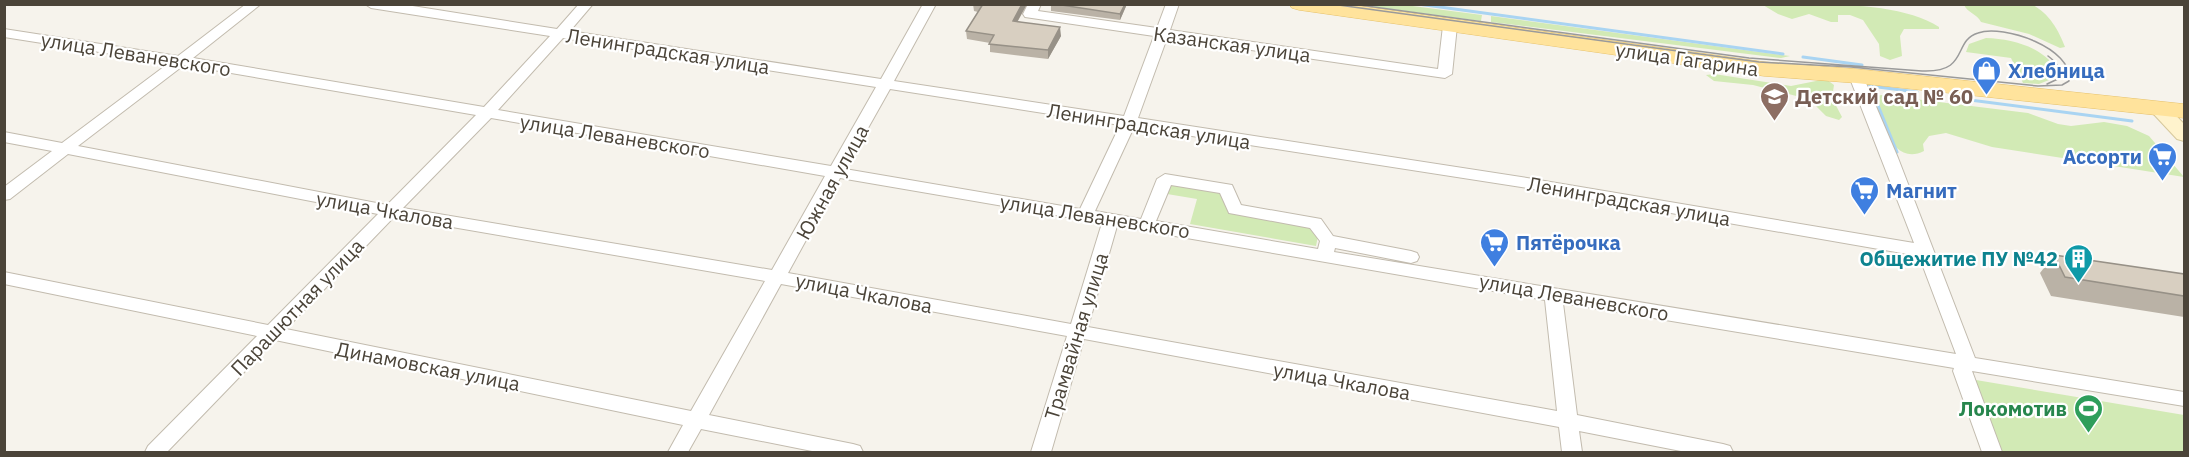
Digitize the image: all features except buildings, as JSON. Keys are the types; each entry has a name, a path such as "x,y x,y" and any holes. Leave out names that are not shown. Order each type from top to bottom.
{"main road":[{"name":"улица Гагарина","path":"1299,4 1764,69 1856,76 2184,111"}],"street":[{"path":"4,195 255,4"},
{"name":"Ленинградская улица","path":"371,4 1527,183 1926,251"},
{"name":"Парашютная улица","path":"155,453 486,114 587,4"},
{"name":"Южная улица","path":"678,453 930,4"},
{"name":"Казанская улица","path":"1035,4 1030,14 1445,74 1450,26"},
{"path":"1085,215 1129,122 1173,4"},
{"name":"улица Леваневского","path":"4,33 180,60 1111,220 1327,248 1553,295 2184,399"},
{"path":"1856,76 1968,363 1962,371 1992,453"},
{"path":"2158,108 2184,135"},
{"name":"улица Чкалова","path":"4,137 389,212 778,277 1568,422 1723,453"},
{"path":"1147,224 1165,179 1226,189 1235,209 1315,223 1327,248 1411,257"},
{"name":"Трамвайная улица","path":"1041,453 1111,220"},
{"name":"Динамовская улица","path":"4,278 853,453"},
{"path":"1553,295 1572,453"}],"green space":[{"path":"1830,4 1878,8 1922,18 1939,29 1904,29 1900,36 1902,56 1890,60 1880,56 1879,44 1863,20 1850,15 1838,15 1838,22 1831,22 1809,14 1792,19 1763,5"},
{"path":"2030,4 2047,16 2065,47 2060,48 2029,34 1981,22 1964,5"},
{"path":"1361,5 1405,5 1482,15 1481,21"},
{"path":"1491,16 1790,56 1781,58 1491,22"},
{"path":"1986,38 2015,42 2034,49 2056,68 2054,78 2039,84 2023,83 2011,58 1966,52 1969,44"},
{"path":"1714,74 1791,86 1826,79 1834,85 1832,98 1842,117 1839,120 1826,116 1804,98 1753,85 1714,81 1706,75"},
{"path":"1882,95 2028,113 2058,124 2071,126 2104,122 2127,126 2149,136 2184,177 1992,147 1946,133 1929,136 1923,144 1924,151 1913,154 1903,152 1888,138 1870,97"},
{"path":"1166,183 1224,193 1243,215 1311,225 1318,236 1316,246 1190,224 1197,199 1161,193"},
{"name":"Локомотив","path":"1970,379 2184,415 2184,452 1999,452"}],"waterway":[{"path":"1418,4 1783,54"},
{"path":"1803,57 1862,65"},
{"path":"1868,81 1870,86"},
{"path":"1870,86 1917,92"},
{"path":"1870,86 1897,152"},
{"path":"1970,100 2132,121"}],"tram line":[{"path":"1331,4 1759,62 1851,67 2038,86 2062,85 2069,81 2068,69 2049,49 2035,41 2003,32 1978,33 1970,37 1954,62 1947,67 1922,71 1749,58 1352,4"},
{"path":"2047,84 2060,78 2060,71 2048,56"}],"place":[{"name":"Хлебница","path":"1987,96"},
{"name":"Детский сад № 60","path":"1774,122"},
{"name":"Ассорти","path":"2163,182"},
{"name":"Магнит","path":"1865,216"},
{"name":"Пятёрочка","path":"1495,268"},
{"name":"Общежитие ПУ №42","path":"2079,284"},
{"name":"Локомотив","path":"2088,434"}]}
